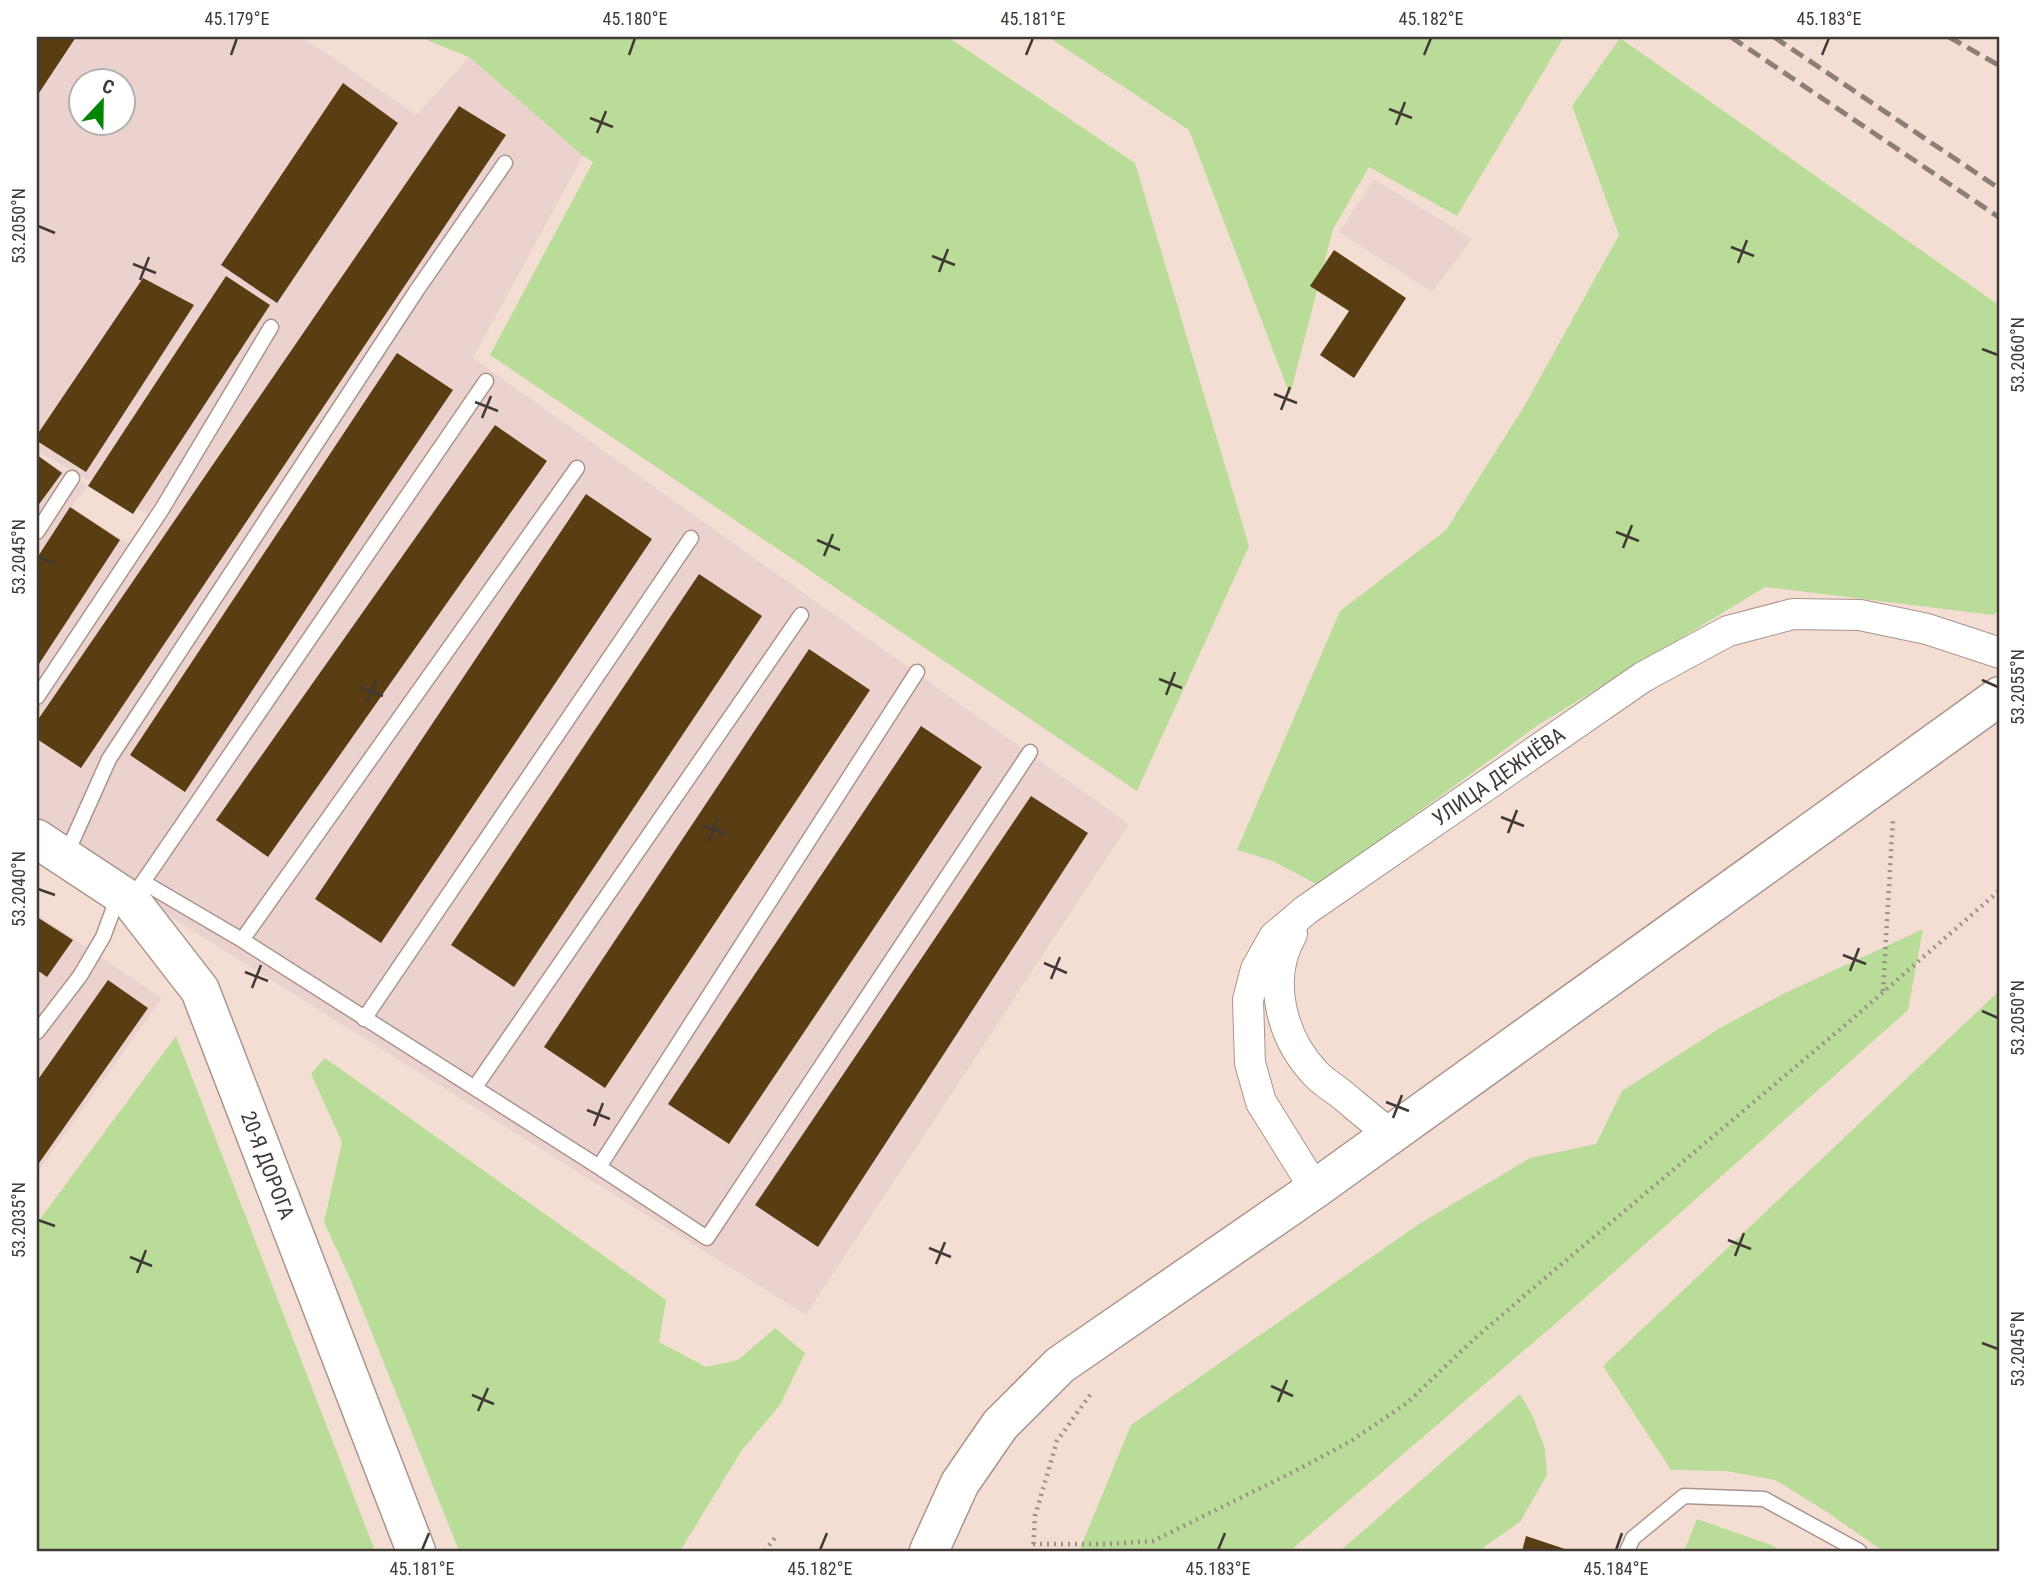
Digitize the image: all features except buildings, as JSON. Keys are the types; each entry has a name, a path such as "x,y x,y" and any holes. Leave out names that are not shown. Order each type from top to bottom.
{"main road":[{"path":"929,1551 960,1483 1000,1426 1060,1365 1315,1189 2000,696"},
{"name":"20-Я ДОРОГА","path":"51,848 131,892 200,990 416,1551"}],"street":[{"name":"УЛИЦА ДЕЖНЁВА","path":"1315,1189 1261,1102 1250,1063 1248,1000 1256,969 1275,937 1306,909 1643,677 1728,631 1793,614 1860,615 1927,629 2000,653"},
{"path":"1306,909 1287,943 1279,968 1280,1003 1292,1041 1315,1073 1390,1134"}],"lane":[{"path":"51,848 417,290 505,163"},
{"path":"37,697 162,509 271,327"},
{"path":"37,1032 42,1012 80,976 131,892 486,381"},
{"path":"242,940 577,468"},
{"path":"37,532 72,478"},
{"path":"364,1019 691,538"},
{"path":"475,1087 801,615"},
{"path":"599,1167 917,672"},
{"path":"131,892 242,940 707,1238 1030,752"},
{"path":"1627,1551 1633,1538 1684,1496 1764,1499 1858,1551"}],"path":[{"path":"1883,992 1894,807"},
{"path":"1033,1544 1153,1541 1351,1441 1407,1403 1472,1340 2000,890"},
{"path":"1033,1551 1035,1516 1057,1441 1096,1386"},
{"path":"765,1551 777,1535"}],"shaded area":[{"path":"37,37 300,37 416,115 469,57 583,156 473,358 1129,824 806,1315 161,911 37,827 37,455 88,486 71,507 135,548 239,378 147,514 37,451"},
{"path":"1374,179 1472,239 1432,292 1339,232"},
{"path":"37,914 162,998 37,1173"}],"green space":[{"path":"419,37 948,37 1135,163 1249,546 1137,791 490,355 593,162 469,57"},
{"path":"1048,37 1564,37 1457,216 1369,167 1333,229 1290,395 1189,130"},
{"path":"1620,38 2000,306 2000,611 1993,615 1765,587 1538,725 1318,885 1273,861 1237,850 1340,611 1446,530 1525,405 1619,235 1572,106"},
{"path":"1923,929 1908,1010 1569,1312 1290,1551 1079,1551 1131,1425 1419,1224 1530,1158 1596,1144 1622,1091 1720,1028 1783,994"},
{"path":"2000,990 2000,1551 1883,1551 1775,1480 1726,1471 1671,1470 1603,1366"},
{"path":"176,1036 375,1551 37,1551 37,1223"},
{"path":"325,1058 666,1300 659,1342 706,1367 738,1360 775,1328 805,1353 780,1405 742,1450 680,1551 459,1551 352,1283 324,1222 342,1142 311,1074"},
{"path":"1520,1394 1533,1417 1545,1449 1547,1475 1520,1522 1485,1546 1482,1551 1340,1551"},
{"path":"1697,1519 1771,1545 1782,1551 1684,1551"}],"railway":[{"path":"1731,37 2000,218"},
{"path":"1774,37 2000,189"},
{"path":"1949,37 2000,66"}]}
